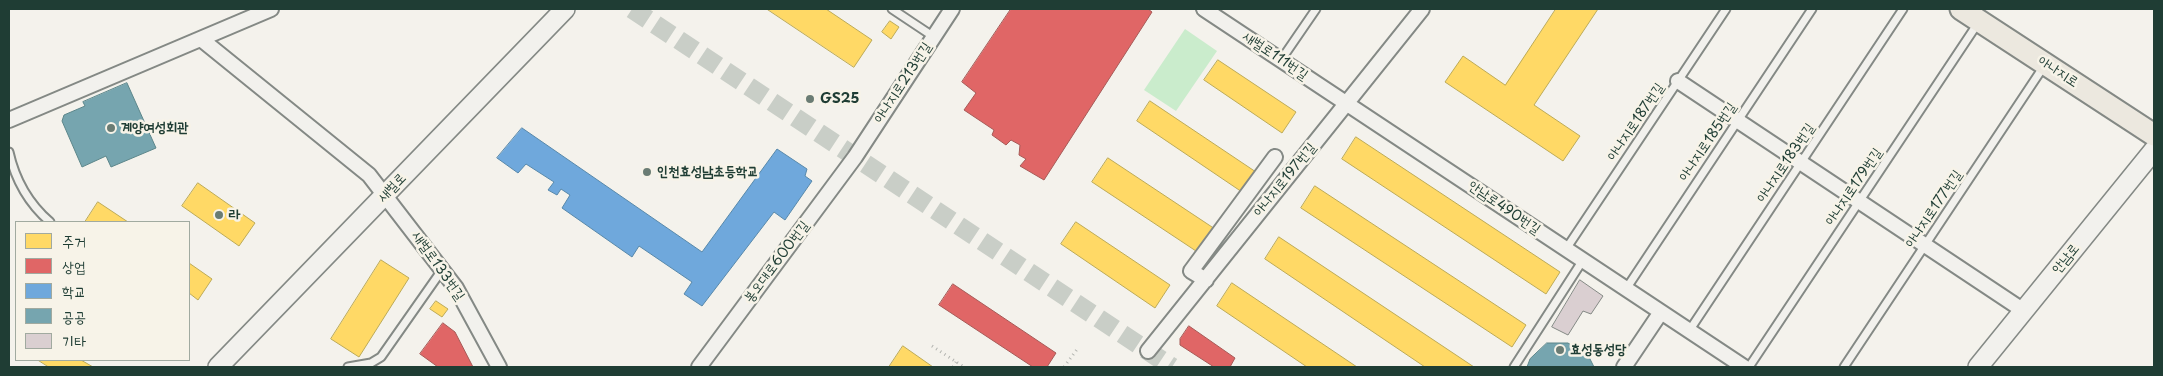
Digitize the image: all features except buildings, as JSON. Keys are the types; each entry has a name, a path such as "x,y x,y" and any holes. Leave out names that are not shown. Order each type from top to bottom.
{"main road":[{"name":"아나지로","path":"1961,9 2154,135"}],"street":[{"path":"9,120 271,9"},
{"name":"새벌로","path":"218,367 565,9"},
{"name":"아나지로213번길","path":"855,157 952,9"},
{"name":"새벌로111번길","path":"1204,9 1347,104"},
{"name":"아나지로197번길","path":"1148,351 1422,9"},
{"name":"새벌로133번길","path":"201,39 369,175 386,194 456,288 499,367"},
{"path":"1678,81 2024,311"},
{"name":"안남로490번길","path":"1347,104 1744,367"},
{"name":"안남로","path":"1978,367 2154,150"},
{"name":"봉오대로600번길","path":"699,367 855,157"},
{"path":"1206,280 1191,270 1275,157"},
{"path":"1624,367 1661,312"}],"lane":[{"path":"892,9 934,36"},
{"path":"1281,60 1316,9"},
{"name":"아나지로187번길","path":"1566,249 1726,9"},
{"name":"아나지로185번길","path":"1626,289 1812,9"},
{"name":"아나지로183번길","path":"1689,331 1903,9"},
{"name":"아나지로179번길","path":"1750,367 1979,21"},
{"name":"아나지로177번길","path":"1844,367 2046,64"},
{"path":"9,152 15,174 24,192 49,221"},
{"path":"1514,367 1583,260"},
{"path":"348,367 371,363 381,357 442,270"}],"path":[{"path":"932,346 964,367"},
{"path":"1064,367 1078,348"},
{"path":"953,367 956,362"}],"green space":[{"path":"1185,29 1217,51 1176,111 1144,90"}],"tunnel":[{"path":"632,9 1172,367"}],"place":[{"name":"GS25","path":"810,99"},
{"name":"계양여성회관","path":"111,128"},
{"name":"인천효성남초등학교","path":"647,172"},
{"name":"라","path":"219,215"},
{"name":"효성동성당","path":"1560,350"}]}
